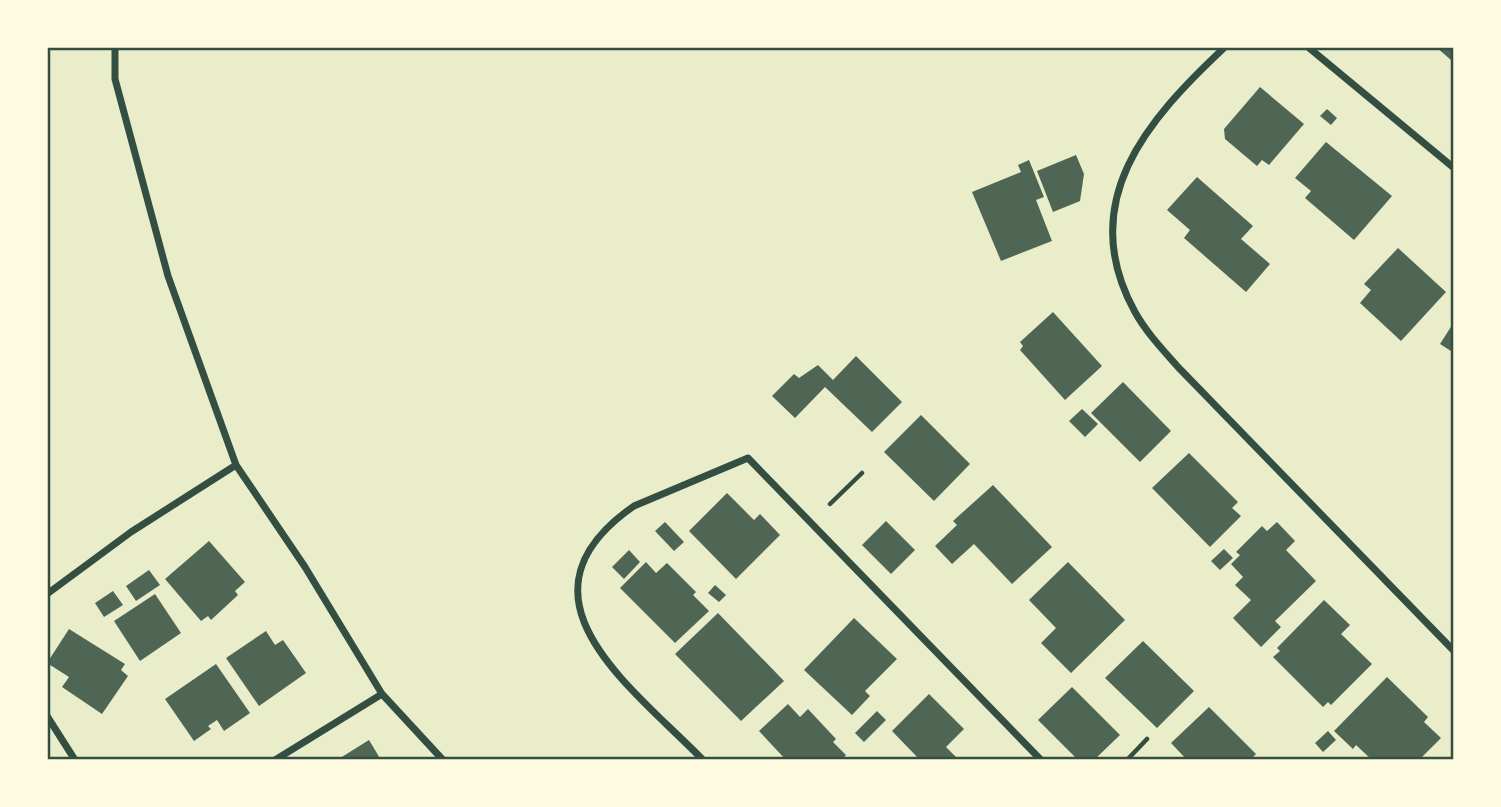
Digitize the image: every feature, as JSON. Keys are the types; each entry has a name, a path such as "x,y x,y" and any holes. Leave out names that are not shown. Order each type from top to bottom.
{"street":[{"path":"116,47 115,79 167,276 236,464 305,567 382,694 443,760"},
{"path":"1225,47 1178,92 1139,144 1123,173 1114,203 1112,236 1128,298 1146,330 1178,367 1454,652"},
{"path":"1308,47 1454,168"},
{"path":"703,760 624,679 594,643 579,614 576,599 578,581 586,557 608,526 634,506 748,458 1041,760"},
{"path":"47,594 131,532 236,464"},
{"path":"275,760 382,694"},
{"path":"47,716 75,760"}],"path":[{"path":"811,523 862,473"},
{"path":"1127,760 1147,739"}],"building":[{"path":"1436,47 1454,47 1454,57 1451,60"},
{"path":"1260,87 1304,124 1269,165 1262,160 1257,166 1225,139 1224,129"},
{"path":"1327,109 1337,118 1331,125 1320,116"},
{"path":"1326,142 1392,196 1354,240 1305,198 1311,191 1295,178"},
{"path":"1076,155 1084,174 1080,201 1053,212 1037,171"},
{"path":"1029,160 1044,197 1036,200 1052,241 1001,261 972,192 1021,172 1018,165"},
{"path":"1197,177 1253,226 1241,239 1270,264 1246,292 1184,238 1190,230 1167,210"},
{"path":"1398,248 1446,292 1401,341 1360,303 1371,290 1364,284"},
{"path":"1053,312 1102,366 1065,400 1020,350 1023,346 1020,342"},
{"path":"1454,322 1454,353 1440,344"},
{"path":"856,356 902,402 872,432 825,387 795,418 772,396 794,374 799,378 818,365 833,380"},
{"path":"1123,382 1171,431 1140,462 1091,413"},
{"path":"1082,409 1098,424 1085,437 1069,421"},
{"path":"921,415 970,464 934,501 884,452"},
{"path":"1189,453 1238,502 1232,508 1241,516 1210,547 1152,488"},
{"path":"993,485 1052,547 1012,584 974,544 952,564 935,546 957,525 953,521"},
{"path":"727,493 754,520 760,514 780,535 736,579 689,531"},
{"path":"886,521 915,550 891,574 862,545"},
{"path":"665,522 684,542 674,551 655,531"},
{"path":"1277,522 1295,541 1286,550 1316,581 1275,621 1281,627 1261,647 1233,618 1251,600 1235,585 1243,577 1231,564 1240,555 1236,552 1262,526 1267,531"},
{"path":"209,541 245,582 235,591 238,595 211,620 208,616 201,621 165,579"},
{"path":"1224,549 1233,558 1220,570 1211,561"},
{"path":"629,550 640,562 624,579 612,567"},
{"path":"646,562 656,573 667,563 696,592 693,595 709,611 675,643 620,588"},
{"path":"1068,562 1125,620 1071,673 1041,643 1056,628 1029,600"},
{"path":"149,570 160,585 136,601 126,586"},
{"path":"715,585 726,595 719,602 708,593"},
{"path":"113,591 123,605 104,617 95,603"},
{"path":"155,594 181,633 140,661 114,621"},
{"path":"1324,600 1350,625 1341,634 1372,664 1331,705 1328,702 1323,707 1273,657 1280,651 1277,648"},
{"path":"718,613 784,681 741,721 675,654"},
{"path":"854,618 897,659 865,691 870,696 852,715 804,670"},
{"path":"69,629 125,664 121,670 128,676 102,714 62,687 69,677 47,663"},
{"path":"266,631 275,645 283,640 306,673 259,706 226,658"},
{"path":"1143,641 1194,691 1157,728 1105,678"},
{"path":"216,664 250,713 224,731 217,720 208,726 211,729 194,741 165,699"},
{"path":"1387,677 1428,717 1424,722 1441,738 1419,760 1372,760 1356,745 1353,749 1334,731"},
{"path":"1072,687 1120,735 1094,760 1078,760 1038,720"},
{"path":"929,694 964,729 946,747 959,760 920,760 892,731"},
{"path":"788,704 800,717 808,709 836,739 833,742 846,755 842,760 786,760 759,731"},
{"path":"1209,707 1256,754 1250,760 1187,760 1171,743"},
{"path":"877,711 886,720 864,742 855,733"},
{"path":"1328,731 1336,740 1323,752 1315,743"},
{"path":"369,740 381,760 337,760"}]}
